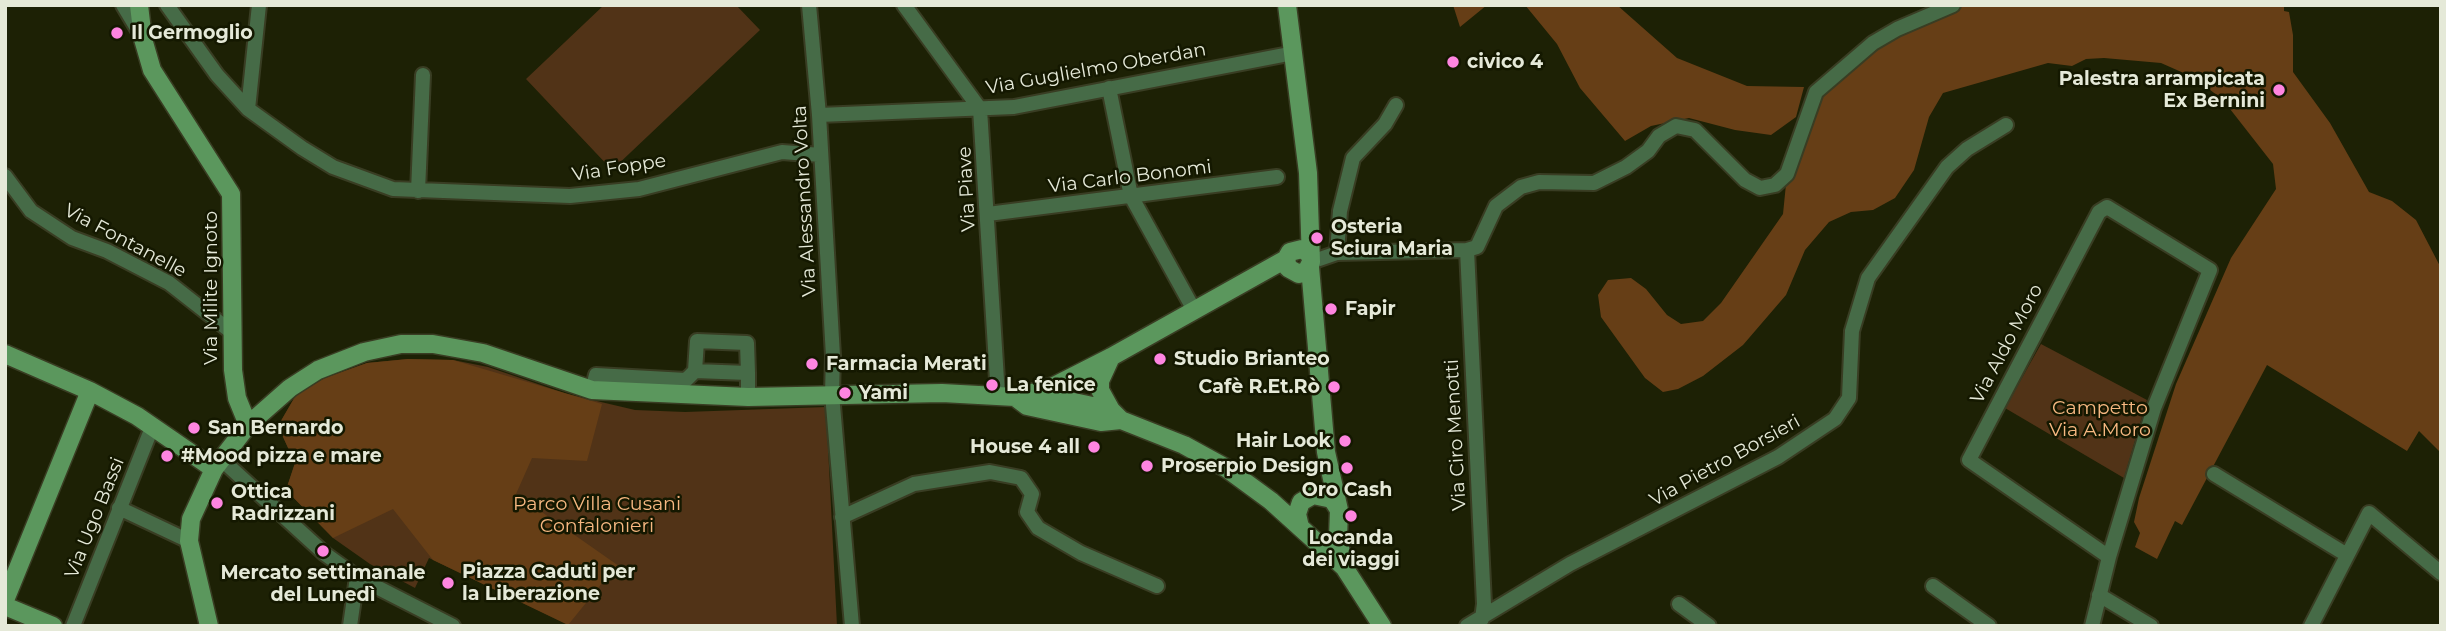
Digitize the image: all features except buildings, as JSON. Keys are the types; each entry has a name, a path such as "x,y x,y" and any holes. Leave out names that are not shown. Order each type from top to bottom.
{"main road":[{"name":"Via Milite Ignoto","path":"139,5 143,39 159,83 231,194 234,385 248,425"},
{"path":"1287,5 1308,173 1308,211 1299,263 1313,314 1326,452 1339,517 1344,567"},
{"path":"1015,395 1054,386 1261,273 1299,263"},
{"path":"209,626 189,541 191,519 217,464 248,425 290,388 317,370 365,352 401,344 433,344 483,353 592,390 748,397 942,393 1015,395 1116,415 1184,445 1226,468 1271,501 1344,567 1382,626"},
{"path":"5,354 90,391 217,464"},
{"path":"1111,357 1100,381 1100,390 1116,415"},
{"path":"5,600 90,391"},
{"path":"1305,531 1297,514 1316,484 1326,452"},
{"path":"1271,501 1326,496 1339,517"},
{"path":"1305,531 1324,536 1339,517"},
{"path":"5,606 53,626"}],"street":[{"path":"123,5 143,39"},
{"name":"Via Foppe","path":"167,5 217,75 248,109 333,167 377,185 418,191 540,196 597,194 639,189 782,152 821,155"},
{"path":"248,109 259,5"},
{"name":"Via Alessandro Volta","path":"809,5 819,115 833,356 832,394 852,626"},
{"path":"904,5 980,109"},
{"path":"1299,263 1337,253 1467,250 1477,247 1496,206 1521,187 1539,182 1594,183 1626,167 1648,150 1659,136 1676,126 1695,130 1745,180 1760,187 1775,185 1787,174 1816,92 1873,43 1897,29 1954,5"},
{"name":"Via Guglielmo Oberdan","path":"819,115 1014,107 1294,52"},
{"path":"418,191 423,75"},
{"path":"1109,88 1131,196 1194,310"},
{"path":"1337,253 1340,211 1353,158 1385,124 1396,105"},
{"name":"Via Piave","path":"980,109 988,214 1015,395"},
{"name":"Via Pietro Borsieri","path":"1467,626 1570,564 1779,457 1835,419 1849,398 1852,331 1868,278 1947,167 1967,149 2006,125"},
{"name":"Via Fontanelle","path":"5,176 30,211 72,238 107,251 169,283 234,334"},
{"name":"Via Carlo Bonomi","path":"988,214 1278,177"},
{"name":"Via Aldo Moro","path":"2107,207 2210,270 2154,408 2109,557 1969,460 2099,212 2107,207"},
{"name":"Via Ciro Menotti","path":"1467,250 1484,604 1482,619"},
{"path":"691,375 697,341 747,343 748,397"},
{"path":"592,390 596,375 748,373"},
{"name":"Via Ugo Bassi","path":"73,626 153,425"},
{"path":"217,464 325,554 357,576 453,626"},
{"path":"842,517 914,484 990,472 1021,478 1032,494 1027,512 1038,528 1081,553 1157,586"},
{"path":"2214,474 2347,555"},
{"path":"118,508 189,541"},
{"path":"2311,626 2369,513 2441,573"},
{"path":"2092,626 2109,557"},
{"path":"349,626 357,576"},
{"path":"1933,586 1989,626"},
{"path":"2099,595 2151,626"},
{"path":"1679,604 1709,626"}],"green space":[{"path":"604,5 736,5 760,30 612,170 526,79"},
{"name":"Campetto Via A.Moro","path":"2041,344 2147,400 2124,478 2005,408"},
{"name":"Parco Villa Cusani Confalonieri","path":"408,359 453,360 488,367 567,394 635,410 685,412 826,407 837,626 571,626 429,558 415,588 370,564 333,538 286,490 295,463 278,426 296,395 325,378 367,363"}],"shaded area":[{"path":"1453,5 1487,5 1460,27"},
{"path":"1525,5 1617,5 1677,58 1747,86 1804,87 1796,117 1771,135 1735,130 1689,118 1651,126 1625,141 1580,88 1557,44"},
{"path":"1953,5 2284,5 2284,11 2289,12 2293,35 2293,72 2330,123 2369,192 2392,201 2416,220 2441,268 2441,453 2419,431 2407,451 2267,365 2182,525 2175,521 2157,559 2135,547 2140,533 2134,522 2139,498 2176,384 2231,258 2276,189 2273,164 2223,100 2195,78 2161,63 2104,58 2086,59 2072,66 2048,63 1943,93 1929,117 1914,170 1895,198 1873,210 1851,212 1829,222 1805,250 1786,295 1743,345 1703,376 1678,389 1663,392 1645,378 1601,317 1598,295 1608,280 1631,278 1646,289 1667,315 1681,324 1703,321 1721,303 1783,214 1787,174 1806,113 1852,59"},
{"path":"408,359 453,360 602,404 587,461 532,458 516,494 626,571 603,582 568,625 433,560 393,509 333,538 286,490 295,463 278,426 296,395 325,378 367,363"}],"place":[{"name":"Il Germoglio","path":"117,33"},
{"name":"civico 4","path":"1453,62"},
{"name":"Palestra arrampicata Ex Bernini","path":"2279,90"},
{"name":"Osteria Sciura Maria","path":"1317,238"},
{"name":"Fapir","path":"1331,309"},
{"name":"Studio Brianteo","path":"1160,359"},
{"name":"Farmacia Merati","path":"812,364"},
{"name":"La fenice","path":"992,385"},
{"name":"Cafè R.Et.Rò","path":"1334,387"},
{"name":"Yami","path":"845,393"},
{"name":"San Bernardo","path":"194,428"},
{"name":"Hair Look","path":"1345,441"},
{"name":"House 4 all","path":"1094,447"},
{"name":"#Mood pizza e mare","path":"167,456"},
{"name":"Proserpio Design","path":"1147,466"},
{"name":"Oro Cash","path":"1347,468"},
{"name":"Ottica Radrizzani","path":"217,503"},
{"name":"Locanda dei viaggi","path":"1351,516"},
{"name":"Mercato settimanale del Lunedì","path":"323,551"},
{"name":"Piazza Caduti per la Liberazione","path":"448,583"}]}
